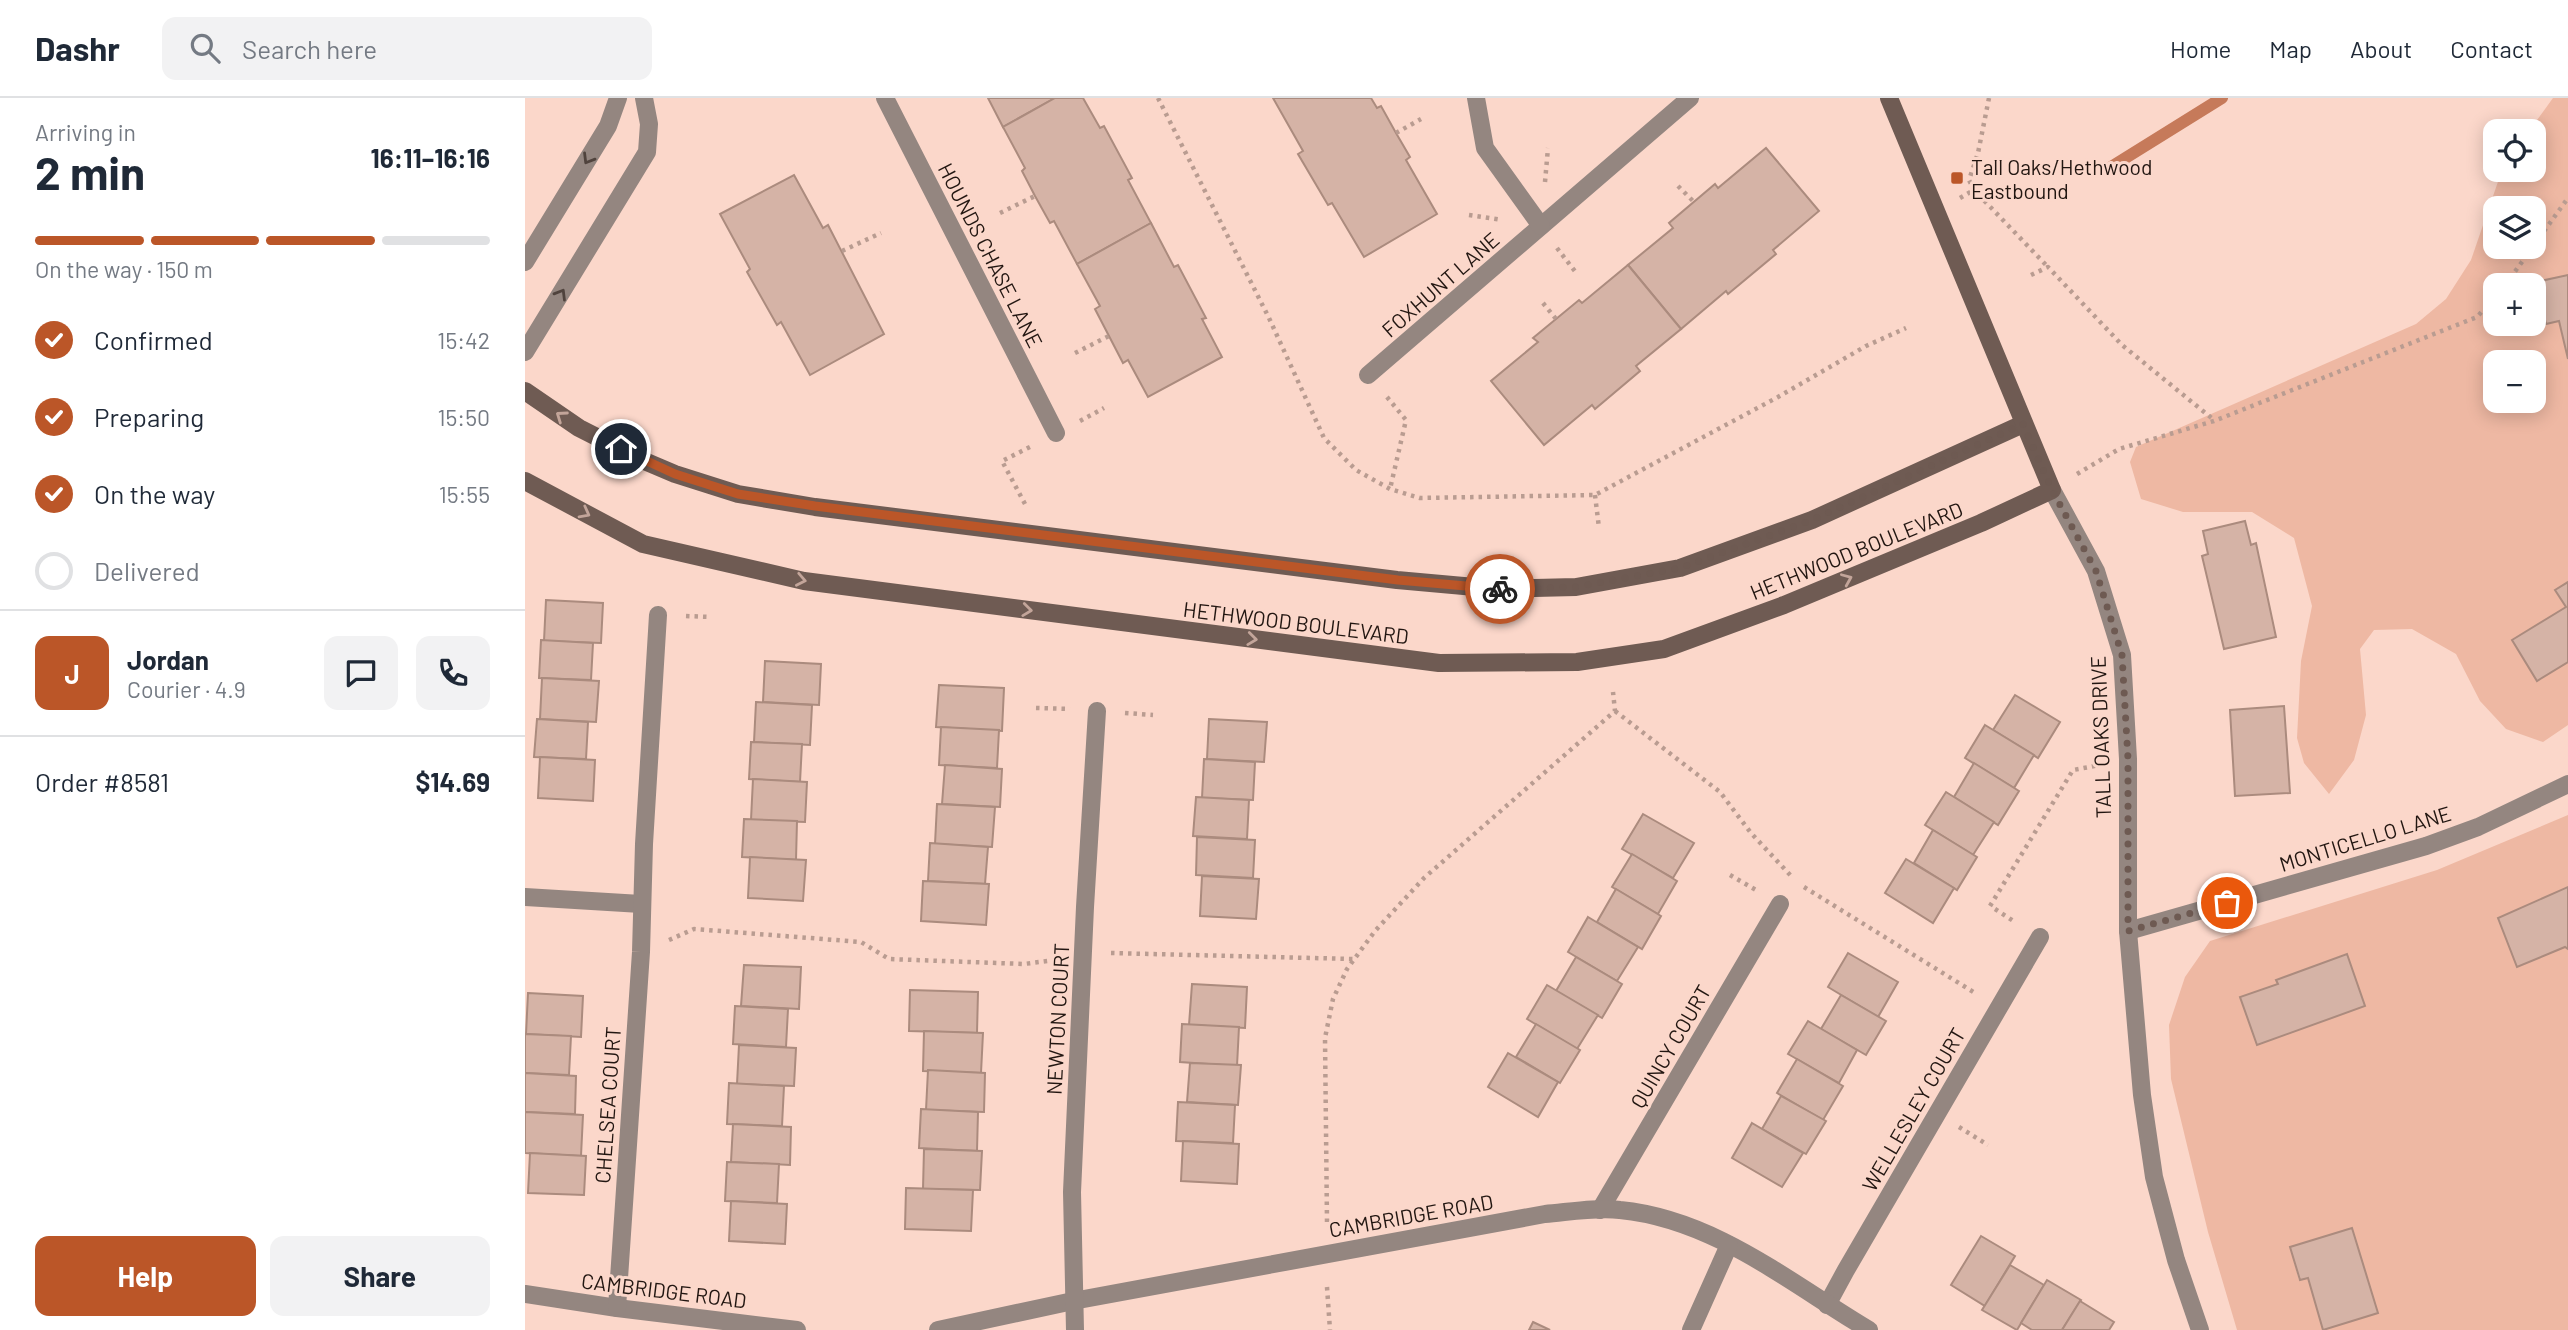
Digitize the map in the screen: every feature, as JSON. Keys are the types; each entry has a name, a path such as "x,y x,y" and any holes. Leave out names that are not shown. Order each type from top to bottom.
{"street":[{"path":"525,262 608,126 618,98"},
{"path":"525,352 647,152 649,124 644,98"},
{"name":"HOUNDS CHASE LANE","path":"885,98 1056,433"},
{"path":"1476,98 1485,148 1541,226"},
{"name":"FOXHUNT LANE","path":"1368,375 1690,98"},
{"name":"TALL OAKS DRIVE","path":"1889,98 2023,424 2052,490 2096,571 2122,655 2128,759 2128,931 2141,1094 2154,1177 2176,1260 2200,1330"},
{"path":"525,391 579,428 642,460 675,474 738,494 1398,580 1496,589 1576,587 1680,568 1812,520 2023,424"},
{"name":"HETHWOOD BOULEVARD","path":"525,481 643,544 804,581 1439,663 1577,662 1664,649 1784,606 2052,490"},
{"name":"CHELSEA COURT","path":"617,1308 641,952 641,904 658,615"},
{"name":"NEWTON COURT","path":"1075,1330 1072,1179 1097,711"},
{"name":"MONTICELLO LANE","path":"2128,931 2426,846 2478,827 2568,784"},
{"path":"525,897 641,904"},
{"name":"QUINCY COURT","path":"1599,1210 1780,904"},
{"name":"WELLESLEY COURT","path":"1827,1305 2040,937"},
{"name":"CAMBRIDGE ROAD","path":"938,1330 1073,1301 1545,1214 1599,1210 1626,1211 1668,1219 1694,1228 1755,1259 1869,1330"},
{"path":"1691,1330 1729,1245"},
{"name":"CAMBRIDGE ROAD","path":"525,1294 797,1330"}],"path":[{"path":"1158,98 1269,317 1324,438 1356,470 1390,489 1420,499 1595,495 1778,397 1866,346 1906,328"},
{"path":"1989,98 1978,153 1969,180 1974,190 2122,345 2214,421"},
{"path":"1396,133 1421,119"},
{"path":"1678,186 1694,202"},
{"path":"1966,194 1974,190"},
{"path":"1000,213 1035,196"},
{"path":"2546,228 2568,198"},
{"path":"842,251 881,233"},
{"path":"1553,243 1577,274"},
{"path":"2031,275 2048,267"},
{"path":"1543,303 1556,319"},
{"path":"2052,490 2119,449 2214,421 2477,317 2483,310"},
{"path":"1075,353 1109,335"},
{"path":"1390,489 1406,419"},
{"path":"1002,461 1022,499"},
{"path":"1595,495 1599,528"},
{"path":"1613,692 1615,711 1720,792 1751,833 1795,879 1817,896 1953,980"},
{"path":"1327,1222 1325,1038 1333,999 1353,959 1399,903 1424,878 1615,711"},
{"path":"1990,906 2073,770"},
{"path":"665,942 694,929 861,942 889,959 1024,964 1060,958"},
{"path":"1099,953 1353,959"},
{"path":"1327,1287 1330,1330"}],"shaded area":[{"path":"2553,98 2568,98 2568,275 2546,280 2546,273 2483,273 2483,336 2546,336 2546,324 2559,321 2568,359 2568,582 2555,591 2566,607 2512,641 2537,681 2568,662 2568,725 2543,742 2506,729 2480,701 2456,654 2412,629 2374,630 2360,649 2366,715 2354,760 2329,794 2304,763 2297,738 2301,661 2312,606 2294,538 2252,512 2183,512 2141,499 2130,462 2136,447 2416,324 2446,299 2471,260 2483,225 2483,259 2546,259 2546,196 2493,196 2498,182 2546,182 2546,119 2538,119"},
{"path":"2568,815 2568,887 2498,919 2517,966 2565,947 2568,949 2568,1330 2237,1330 2208,1232 2171,1079 2169,1025 2185,977 2210,941 2437,870","holes":["2346,954 2258,1045 2241,997","2352,1228 2377,1313 2323,1329 2308,1278 2299,1280 2290,1247"]}],"building":[{"path":"988,98 1055,98 1003,127"},
{"path":"1055,98 1083,98 1100,128 1104,126 1132,178 1128,180 1151,223 1077,264 1054,221 1050,223 1035,196 1022,171 1025,168 1003,127"},
{"path":"1273,98 1371,98 1377,108 1381,106 1410,157 1406,160 1437,214 1364,257 1332,203 1328,205 1298,154 1303,151"},
{"path":"1766,148 1819,211 1773,250 1776,254 1681,329 1628,265 1673,228 1669,223 1715,184 1718,188"},
{"path":"794,175 823,228 828,225 884,334 810,375 781,322 777,325 747,272 750,269 720,214"},
{"path":"1151,223 1174,267 1178,265 1206,318 1202,319 1222,357 1148,397 1128,360 1123,363 1095,309 1100,306 1077,264"},
{"path":"1628,265 1681,329 1636,366 1640,371 1595,409 1592,405 1544,445 1491,381 1538,342 1533,338 1579,300 1582,303"},
{"path":"2568,275 2568,359 2559,321 2546,324 2546,280"},
{"path":"2245,521 2251,545 2256,543 2276,637 2224,649 2202,556 2208,554 2203,531"},
{"path":"2568,582 2568,662 2537,681 2512,640 2566,607 2555,590"},
{"path":"546,600 603,603 601,643 544,641"},
{"path":"541,640 593,643 591,680 539,678"},
{"path":"765,661 821,664 819,705 763,702"},
{"path":"542,678 599,681 596,722 540,719"},
{"path":"939,685 1004,688 1002,731 936,727"},
{"path":"2015,695 2060,722 2038,758 1993,730"},
{"path":"756,702 812,705 810,745 754,742"},
{"path":"2284,706 2290,793 2235,796 2230,710"},
{"path":"537,719 588,722 586,759 534,757"},
{"path":"1209,719 1267,722 1264,762 1207,759"},
{"path":"1985,725 2034,755 2014,788 1965,758"},
{"path":"941,727 999,730 997,768 939,765"},
{"path":"751,742 802,744 800,782 749,779"},
{"path":"540,757 595,760 593,801 538,798"},
{"path":"1204,759 1255,762 1253,800 1202,798"},
{"path":"1974,763 2019,791 1998,825 1954,797"},
{"path":"945,765 1002,769 1000,807 942,804"},
{"path":"753,779 807,782 805,822 751,820"},
{"path":"1946,792 1994,822 1973,855 1925,825"},
{"path":"1196,797 1249,800 1247,839 1193,836"},
{"path":"937,804 995,807 992,847 935,844"},
{"path":"1643,814 1694,843 1673,878 1622,849"},
{"path":"744,819 797,821 796,860 742,857"},
{"path":"1933,830 1977,857 1957,890 1914,863"},
{"path":"1197,837 1255,840 1253,878 1196,875"},
{"path":"930,843 988,847 985,884 928,881"},
{"path":"1632,854 1677,881 1658,914 1612,887"},
{"path":"750,857 806,860 803,901 748,898"},
{"path":"1906,859 1954,888 1933,923 1885,893"},
{"path":"1202,876 1259,879 1256,919 1200,916"},
{"path":"923,881 989,884 986,925 921,921"},
{"path":"2568,887 2568,949 2565,947 2517,967 2498,918"},
{"path":"1616,889 1661,916 1642,949 1597,922"},
{"path":"1588,917 1638,947 1617,981 1568,952"},
{"path":"1848,953 1898,982 1878,1017 1828,987"},
{"path":"2347,954 2365,1006 2257,1045 2240,997 2278,984 2276,980"},
{"path":"1576,957 1622,984 1602,1018 1556,991"},
{"path":"744,965 801,967 799,1009 741,1006"},
{"path":"1192,984 1247,987 1245,1028 1189,1025"},
{"path":"1547,985 1598,1015 1577,1049 1527,1019"},
{"path":"910,990 978,992 977,1033 909,1031"},
{"path":"528,993 583,996 581,1037 526,1034"},
{"path":"1841,995 1886,1021 1866,1055 1821,1029"},
{"path":"735,1006 788,1009 786,1047 733,1044"},
{"path":"1808,1021 1857,1050 1839,1083 1788,1054"},
{"path":"1182,1024 1239,1027 1237,1066 1180,1062"},
{"path":"1536,1024 1580,1050 1560,1083 1516,1057"},
{"path":"924,1031 983,1033 981,1073 923,1071"},
{"path":"525,1034 571,1036 569,1075 525,1073"},
{"path":"739,1045 796,1048 794,1086 737,1084"},
{"path":"1508,1053 1558,1082 1538,1117 1488,1087"},
{"path":"1797,1059 1843,1086 1823,1120 1777,1093"},
{"path":"1190,1063 1241,1065 1238,1105 1187,1102"},
{"path":"928,1070 985,1073 984,1112 926,1110"},
{"path":"525,1073 576,1076 575,1114 525,1112"},
{"path":"729,1083 784,1086 782,1126 727,1124"},
{"path":"1781,1096 1826,1121 1806,1154 1762,1129"},
{"path":"1178,1102 1235,1105 1233,1143 1176,1141"},
{"path":"921,1109 978,1112 977,1151 919,1148"},
{"path":"525,1112 583,1115 581,1156 525,1153"},
{"path":"1752,1123 1803,1153 1782,1187 1732,1158"},
{"path":"733,1124 791,1127 790,1165 731,1162"},
{"path":"1183,1141 1239,1144 1237,1184 1181,1181"},
{"path":"924,1149 982,1151 980,1190 923,1189"},
{"path":"530,1153 586,1156 584,1195 528,1193"},
{"path":"727,1162 779,1164 777,1203 725,1201"},
{"path":"906,1188 973,1190 971,1231 905,1229"},
{"path":"731,1201 787,1204 785,1244 729,1241"},
{"path":"2352,1228 2378,1313 2323,1330 2308,1278 2300,1280 2290,1247"},
{"path":"1981,1236 2015,1256 1985,1306 1951,1285"},
{"path":"2010,1265 2044,1285 2017,1330 1982,1310"},
{"path":"2047,1280 2081,1300 2062,1330 2032,1330 2021,1323"},
{"path":"2080,1301 2114,1322 2109,1330 2062,1330"},
{"path":"1533,1322 1550,1330 1529,1330"}],"waterway":[{"path":"2111,167 2222,98"}],"way so far":[{"path":"1500,589 1576,587 1680,568 1812,520 2023,424 2052,490 2096,571 2122,655 2128,759 2128,931 2227,903"}],"place":[{"name":"Tall Oaks/Hethwood Eastbound","path":"1957,178"}],"route":[{"path":"621,449 675,474 738,494 1398,580 1500,589"}]}
